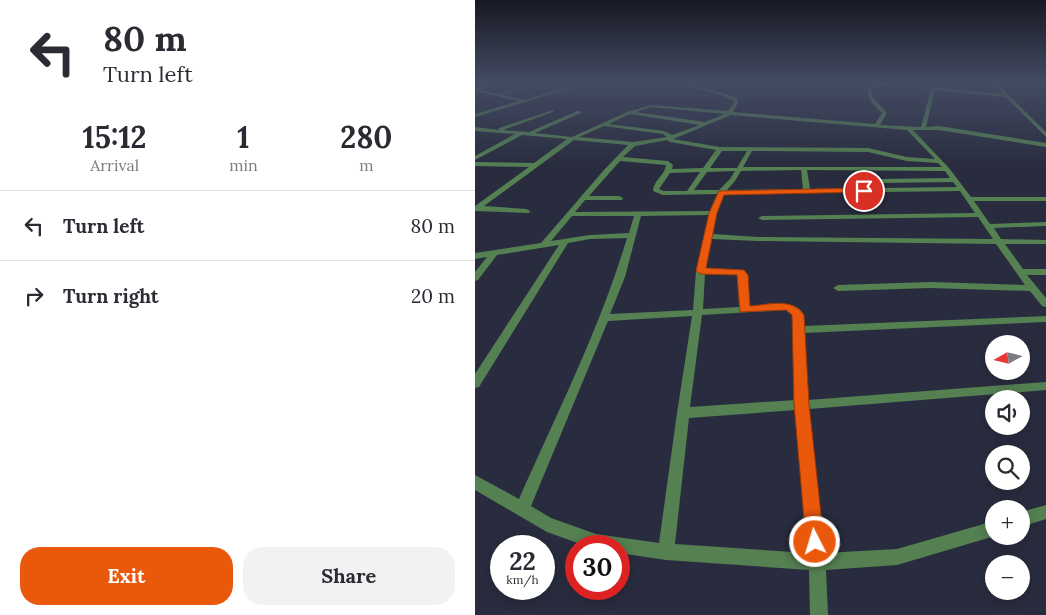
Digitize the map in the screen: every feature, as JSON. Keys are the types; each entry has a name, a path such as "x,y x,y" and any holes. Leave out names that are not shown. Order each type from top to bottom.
{"street":[{"path":"475,116 496,110"},
{"path":"475,209 573,138 639,110"},
{"path":"687,110 909,129 939,128 1046,145"},
{"path":"475,129 633,144 652,143 669,140 729,114 733,110"},
{"path":"877,126 885,113 882,110"},
{"path":"923,128 928,110"},
{"path":"1021,110 1046,135"},
{"path":"495,131 551,111"},
{"path":"530,133 579,112"},
{"path":"629,113 706,124"},
{"path":"654,122 663,118"},
{"path":"605,124 664,133 670,136 669,140"},
{"path":"610,141 646,125"},
{"path":"909,129 963,189 1032,288 1046,304"},
{"path":"475,158 522,133"},
{"path":"669,140 720,150 868,150 907,160 939,161"},
{"path":"543,245 633,144"},
{"path":"689,193 720,150"},
{"path":"666,552 683,412 698,312 701,271 708,236 713,213 721,192 739,170 750,150"},
{"path":"619,159 668,163 670,165 669,171 656,186 655,190 663,193 963,189"},
{"path":"475,164 536,165"},
{"path":"669,171 804,168 945,168"},
{"path":"804,168 807,191"},
{"path":"879,181 954,180"},
{"path":"475,198 489,198"},
{"path":"584,198 619,198"},
{"path":"970,199 1046,199"},
{"path":"475,209 526,211"},
{"path":"570,214 713,213"},
{"path":"523,509 620,277 638,214"},
{"path":"762,218 982,215"},
{"path":"989,226 1046,224"},
{"path":"475,256 565,241 631,235"},
{"path":"708,236 757,239 1046,242"},
{"path":"475,384 565,241"},
{"path":"475,278 494,253"},
{"path":"701,271 740,272 743,275 744,310"},
{"path":"1021,272 1046,272"},
{"path":"838,288 930,285 1032,288"},
{"path":"604,318 788,307 798,315 802,404 817,562 819,615"},
{"path":"799,330 1046,319"},
{"path":"683,412 888,399 1046,386"},
{"path":"475,482 547,524 596,542 666,552 817,562 897,557 985,532"},
{"path":"1030,517 1046,512"}],"route":[{"path":"815,542 802,404 798,315 788,307 744,310 743,275 740,272 701,271 713,213 721,192 864,191"}]}
